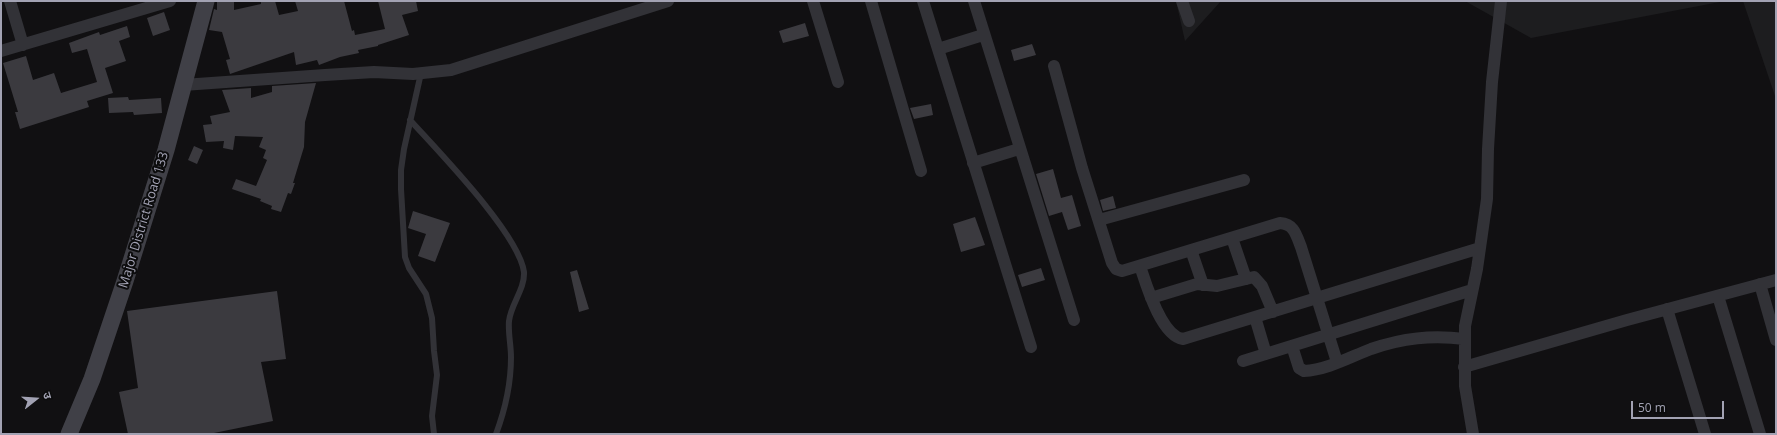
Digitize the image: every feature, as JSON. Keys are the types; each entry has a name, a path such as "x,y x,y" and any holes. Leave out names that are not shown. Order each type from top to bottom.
{"main road":[{"name":"Major District Road 133","path":"69,434 92,379 166,150 206,1"}],"street":[{"path":"10,1 23,45"},
{"path":"1,52 170,1"},
{"path":"183,86 325,74 374,72 421,73 451,70 668,1"},
{"path":"813,1 838,82"},
{"path":"872,1 921,171"},
{"path":"923,1 1031,347"},
{"path":"974,1 983,35 1074,320"},
{"path":"1182,1 1189,21"},
{"path":"1473,434 1468,408 1464,367 1465,326 1480,248 1487,199 1492,82 1501,1"},
{"path":"938,49 983,35"},
{"path":"1054,66 1112,263 1116,269 1122,271 1280,223 1287,224 1294,228 1337,362"},
{"path":"973,163 1019,149"},
{"path":"1099,220 1244,180"},
{"path":"1232,238 1246,279"},
{"path":"1140,266 1155,310 1177,338 1182,339 1480,248"},
{"path":"1191,250 1203,285"},
{"path":"1151,298 1188,286 1217,286 1254,278 1258,280 1262,286 1273,312"},
{"path":"1464,367 1667,309 1776,280"},
{"path":"1760,284 1776,340"},
{"path":"1243,361 1472,290"},
{"path":"1718,296 1760,434"},
{"path":"1667,309 1705,434"},
{"path":"1255,317 1266,354"},
{"path":"1292,346 1300,368 1304,371 1337,362 1372,349 1418,338 1432,336 1465,339"}],"lane":[{"path":"421,73 410,120 401,170 405,257 408,268 426,294 432,318 437,375 432,416 434,434"},
{"path":"410,120 466,183 490,213 508,238 524,271 524,280 512,306 509,321 511,354 510,384 496,434"}],"shaded area":[{"path":"1176,1 1221,1 1185,41"},
{"path":"1465,1 1725,1 1531,38"},
{"path":"1743,1 1776,1 1776,99"}],"building":[{"path":"217,1 234,1 234,10 261,4 261,1 275,1 279,15 298,11 295,1 344,1 352,31 354,30 355,35 385,29 378,1 416,1 418,11 402,15 409,35 378,46 358,50 359,53 340,57 319,65 317,60 296,65 294,52 230,74 226,60 230,59 222,32 209,30 214,9 217,10"},
{"path":"164,12 170,30 153,36 147,18"},
{"path":"805,23 809,36 783,43 779,31"},
{"path":"127,26 130,37 119,41 126,61 105,68 113,93 87,101 89,107 20,129 15,112 18,112 3,63 26,56 33,80 54,73 61,93 97,82 87,49 72,53 69,43 99,32 100,35"},
{"path":"1032,44 1036,55 1014,61 1011,50"},
{"path":"316,83 305,122 304,147 293,183 295,183 291,194 288,193 281,212 271,209 272,206 260,201 261,199 232,189 236,179 256,186 267,160 263,158 266,150 259,147 263,137 235,136 233,150 223,148 224,141 206,142 203,125 212,124 210,116 230,112 222,90 251,88 251,98 272,92 272,86"},
{"path":"128,97 129,100 161,98 162,113 134,115 133,112 109,113 108,98"},
{"path":"931,104 933,115 914,119 910,108"},
{"path":"194,146 203,150 197,164 188,160"},
{"path":"1053,169 1061,198 1072,195 1081,226 1068,230 1062,212 1049,216 1036,174"},
{"path":"1113,196 1116,208 1103,211 1100,200"},
{"path":"413,211 450,223 435,262 418,256 426,234 408,228"},
{"path":"975,217 985,245 961,252 953,224"},
{"path":"1041,268 1045,280 1022,287 1018,275"},
{"path":"577,270 589,309 579,312 570,272"},
{"path":"277,291 286,359 261,362 273,421 209,434 128,434 119,392 138,388 127,311"}]}
